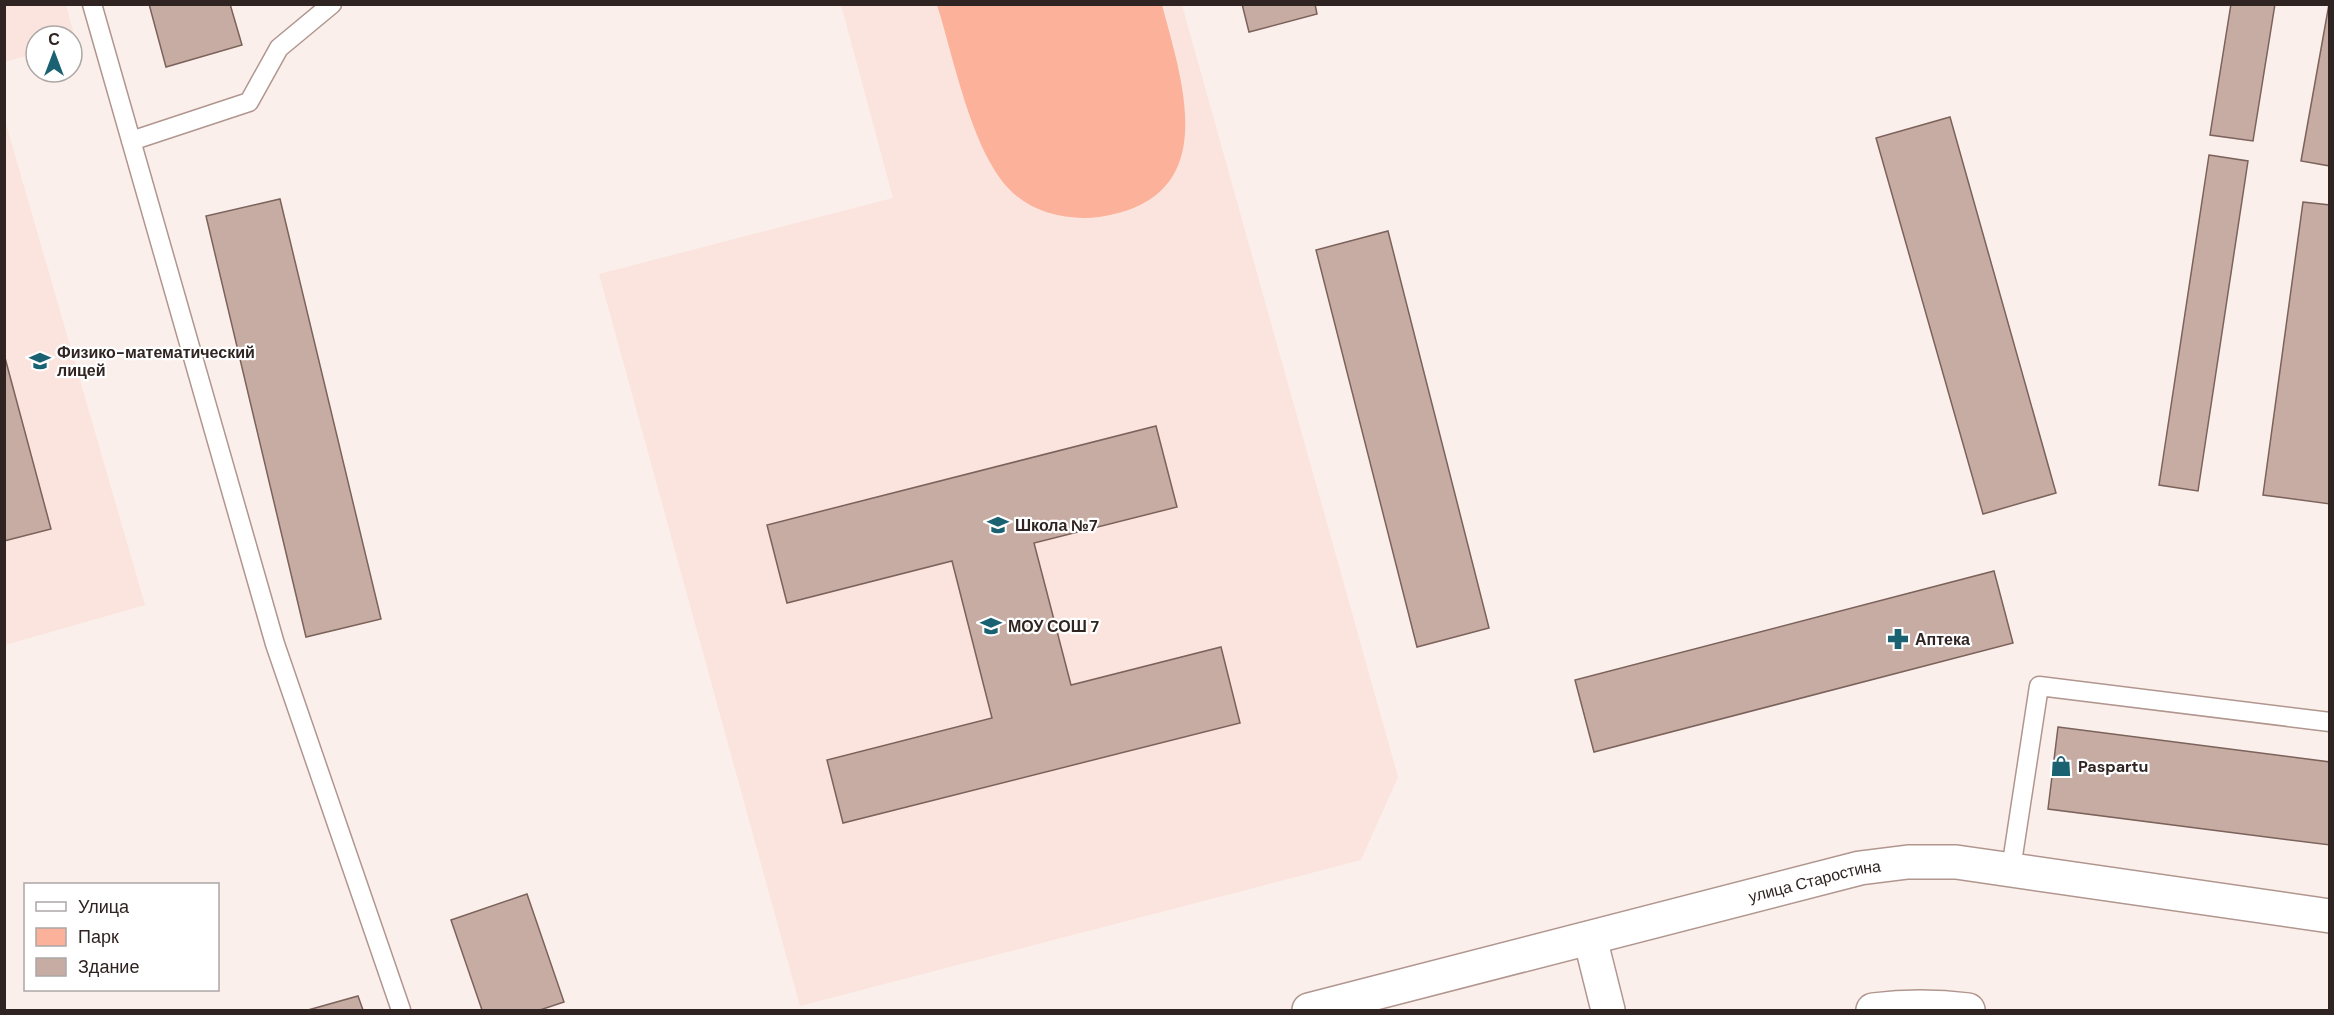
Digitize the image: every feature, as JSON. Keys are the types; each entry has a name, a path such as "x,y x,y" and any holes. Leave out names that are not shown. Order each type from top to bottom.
{"street":[{"name":"улица Старостина","path":"1309,1011 1860,868 1908,862 1956,862 2330,916"},
{"path":"1590,938 1608,1011"},
{"path":"1873,1011 1901,1006 1936,1006 1968,1011"}],"lane":[{"path":"92,4 275,644 401,1011"},
{"path":"131,141 249,102 279,48 332,4"},
{"path":"2010,869 2039,686 2330,722"}],"shaded area":[{"path":"5,4 66,5 71,24 24,24 24,56 5,62"},
{"name":"Школа №7","path":"841,5 1182,5 1398,777 1361,860 800,1006 599,274 893,198"},
{"name":"Физико-математический лицей","path":"4,117 145,605 5,645 4,645"}],"green space":[{"path":"937,5 1162,5 1179,70 1184,103 1185,135 1179,164 1164,188 1138,206 1087,218 1051,214 1019,198 996,173 974,128"}],"building":[{"path":"149,4 230,4 242,45 166,67"},
{"path":"1242,4 1315,4 1317,14 1249,32"},
{"path":"2231,4 2275,4 2253,141 2210,135"},
{"path":"2330,4 2330,166 2301,161"},
{"path":"1950,117 2056,493 1983,514 1876,138"},
{"path":"2209,155 2248,161 2198,491 2159,485"},
{"path":"280,199 381,619 306,637 206,216"},
{"path":"2303,202 2330,205 2330,504 2263,495"},
{"path":"1388,231 1489,628 1417,647 1316,250"},
{"path":"4,354 51,529 4,541"},
{"path":"1156,426 1177,507 1034,543 1071,685 1221,647 1240,723 843,823 827,760 992,718 952,561 787,603 767,525"},
{"path":"1994,571 2013,643 1594,752 1575,680"},
{"path":"2058,727 2330,762 2330,845 2048,809"},
{"path":"527,894 564,1002 540,1010 482,1010 451,920"},
{"path":"358,996 363,1010 308,1010"}],"place":[{"name":"Физико-математический лицей","path":"40,361"},
{"name":"Школа №7","path":"998,525"},
{"name":"МОУ СОШ 7","path":"991,626"},
{"name":"Аптека","path":"1898,639"},
{"name":"Paspartu","path":"2061,766"}]}
